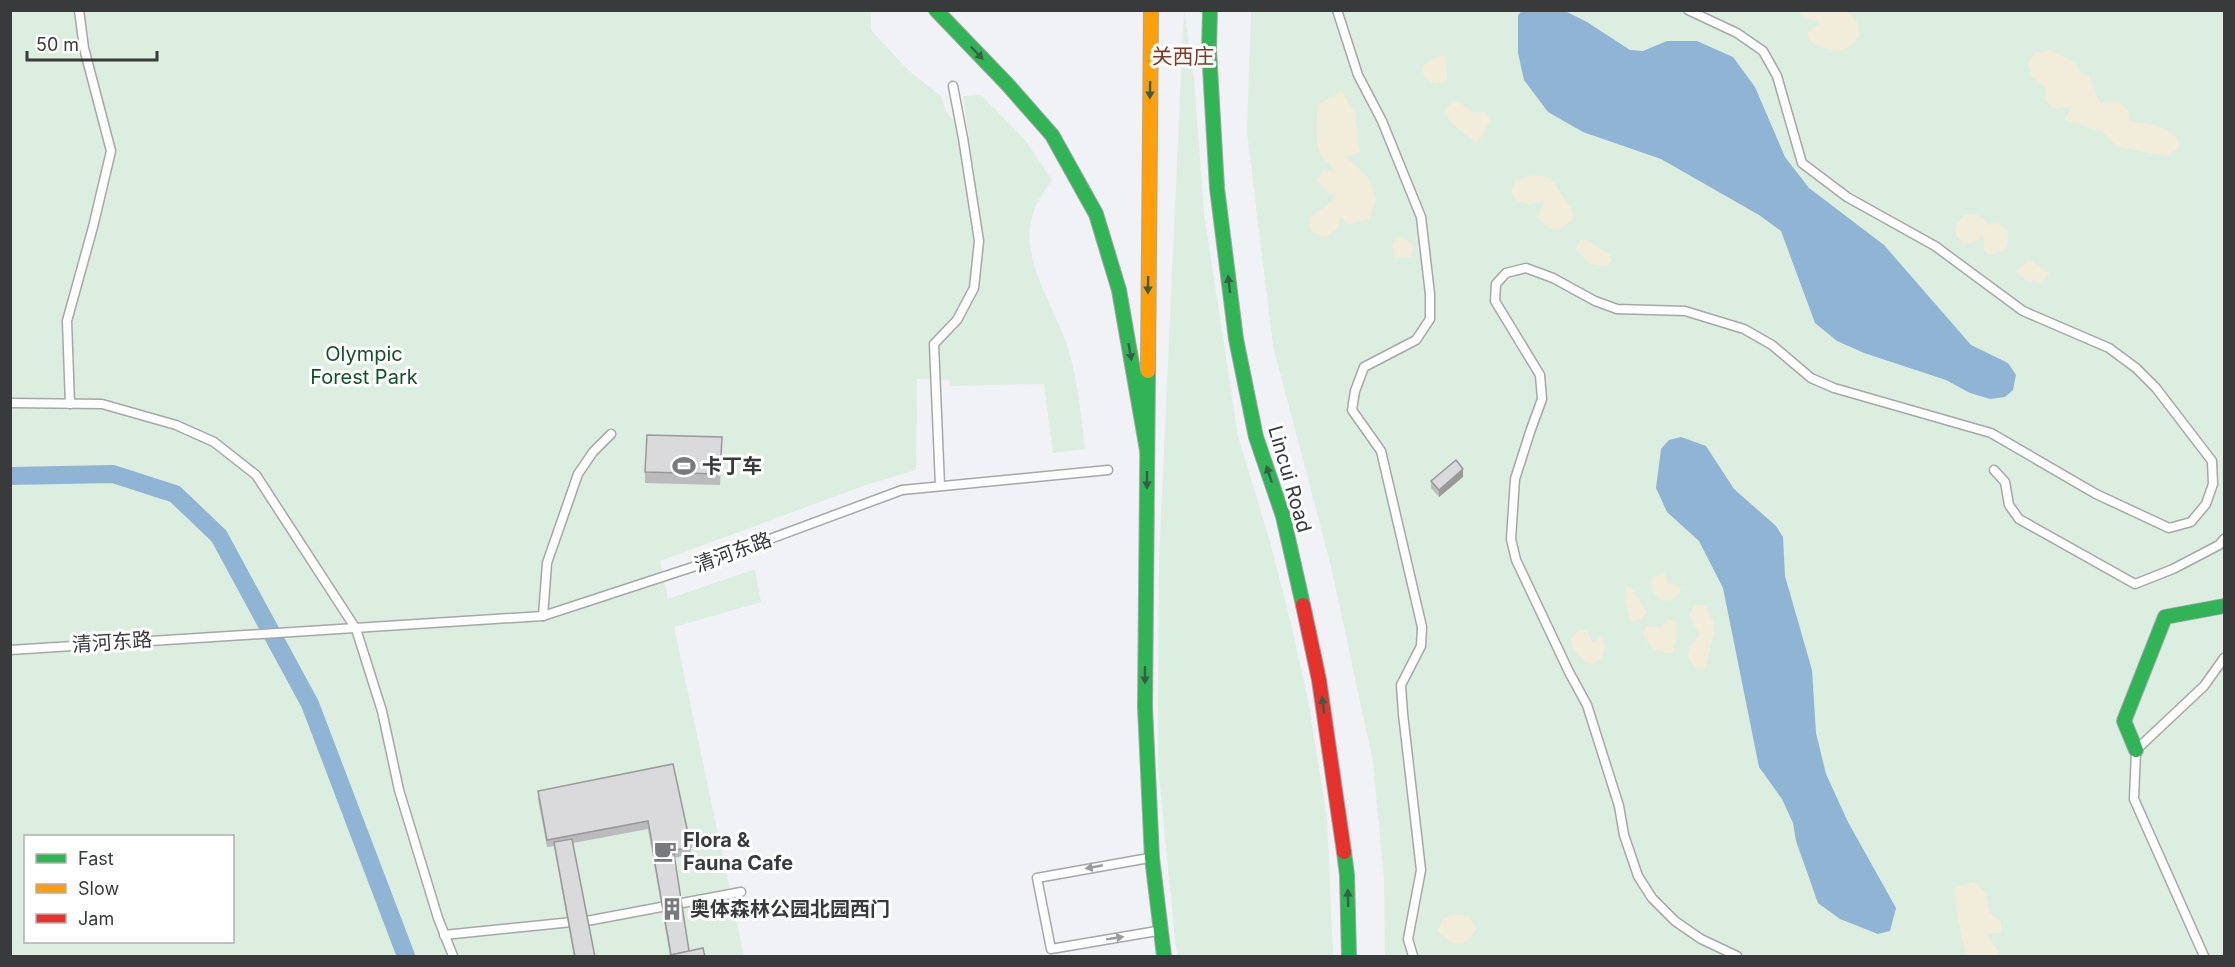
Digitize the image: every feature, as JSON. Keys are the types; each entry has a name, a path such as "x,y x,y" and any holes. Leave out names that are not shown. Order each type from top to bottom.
{"main road":[{"path":"936,10 1052,135 1096,214 1119,290 1147,450"},
{"path":"1151,10 1145,707 1152,858 1164,957"},
{"name":"Lincui Road","path":"1210,10 1209,50 1217,188 1236,339 1256,437 1283,516 1319,680 1347,875 1348,957"},
{"path":"2136,750 2124,721 2165,617 2224,606"}],"lane":[{"path":"70,404 67,321 111,151 84,48 79,10"},
{"path":"1337,10 1358,75 1382,121 1421,218 1430,294 1430,319 1416,340 1364,367 1354,391 1352,410 1382,451 1422,627 1421,646 1401,685 1421,870 1408,939 1413,957"},
{"path":"1688,10 1737,33 1763,51 1777,76 1802,163 1847,197 1935,246 2023,311 2109,348 2136,368 2156,388 2212,461 2213,484 2206,504 2191,522 2169,528 2096,494 1991,433 1834,388 1811,378 1772,345 1743,329 1685,311 1617,309 1595,301 1553,278 1526,268 1506,273 1496,284 1496,301 1540,375 1542,399 1515,479 1511,539 1516,560 1587,705 1638,876 1652,898 1675,921 1701,939 1737,957"},
{"path":"940,486 934,344 957,320 974,288 979,242 953,86"},
{"path":"10,403 102,404 176,425 214,442 256,475 356,629 382,711 399,790 453,957"},
{"path":"543,616 547,563 578,474 593,452 610,434"},
{"name":"清河东路","path":"10,650 543,616 708,562 902,490 1108,470"},
{"path":"1994,470 2005,482 2009,505 2019,519 2134,584 2173,569 2219,545 2224,539"},
{"path":"2205,957 2133,799 2136,750 2204,686 2224,658"},
{"path":"1152,858 1122,861 1037,878 1052,949 1160,931"},
{"path":"444,935 592,920 741,892"}],"green space":[{"path":"1184,10 1194,79 1204,213 1238,436 1270,542 1291,624 1308,700 1327,818 1333,956 1178,956 1176,948 1158,766 1159,560"},
{"name":"Olympic Forest Park","path":"10,11 871,11 871,30 908,70 942,97 945,111 969,137 963,96 981,95 1025,140 1052,180 1035,208 1030,225 1030,243 1039,280 1068,348 1079,398 1085,449 1053,453 1044,384 950,386 949,380 917,379 916,470 866,485 660,561 668,599 755,569 761,602 674,627 744,956 11,956"},
{"path":"1251,11 2224,11 2224,956 1385,956 1384,880 1373,762 1331,566 1273,346 1247,132"}],"sand":[{"path":"1801,11 1848,11 1858,24 1859,37 1842,50 1823,47 1809,40 1807,33 1811,28 1819,25 1818,21 1805,19 1800,14"},
{"path":"2051,50 2077,64 2079,73 2089,76 2100,103 2118,101 2128,110 2129,121 2156,125 2176,135 2180,146 2167,156 2117,147 2101,131 2065,119 2072,106 2054,109 2046,102 2045,87 2033,78 2027,65 2034,53"},
{"path":"1446,55 1447,81 1435,84 1424,77 1422,67 1432,59"},
{"path":"1342,91 1355,113 1360,153 1346,157 1368,177 1376,199 1369,220 1347,224 1341,217 1338,228 1326,238 1311,232 1308,218 1327,205 1335,195 1327,192 1317,180 1323,170 1335,171 1318,148 1317,105"},
{"path":"1452,101 1462,104 1474,113 1484,111 1490,120 1484,134 1475,143 1451,123 1444,111"},
{"path":"1533,175 1549,177 1572,209 1574,218 1565,226 1555,229 1542,222 1538,217 1544,201 1527,205 1516,200 1511,191 1516,180"},
{"path":"1974,214 1982,217 1987,225 1998,222 2007,231 2008,241 2005,251 1989,255 1984,250 1983,234 1975,242 1963,244 1955,235 1957,222 1965,215"},
{"path":"1397,237 1410,241 1414,248 1411,257 1395,258 1393,244"},
{"path":"1585,239 1609,254 1612,261 1606,267 1591,264 1576,249 1581,240"},
{"path":"2028,260 2050,272 2041,283 2025,280 2016,272"},
{"path":"1664,573 1669,583 1682,588 1674,600 1663,601 1652,591 1651,581 1655,575"},
{"path":"1626,586 1631,587 1647,613 1638,621 1629,621 1625,596"},
{"path":"1695,605 1705,605 1714,623 1714,635 1705,669 1695,668 1688,657 1690,645 1699,635 1689,615"},
{"path":"1668,619 1677,623 1676,639 1673,652 1663,652 1652,647 1643,635 1646,626 1661,627"},
{"path":"1578,630 1588,630 1592,643 1601,636 1606,647 1601,659 1594,664 1585,662 1572,647 1571,639"},
{"path":"1973,882 1986,893 1990,913 2001,922 2001,933 1987,934 1998,950 1998,956 1966,956 1954,887"},
{"path":"1454,914 1468,915 1476,928 1469,940 1464,943 1449,941 1438,931 1442,919"}],"water":[{"path":"1523,10 1565,11 1587,22 1630,50 1643,51 1667,41 1697,41 1733,57 1755,87 1785,157 1809,188 1884,245 1971,345 2008,363 2016,375 2013,390 2005,397 1990,399 1970,393 1946,380 1864,353 1837,341 1815,323 1781,231 1759,215 1661,159 1583,132 1548,112 1524,80 1518,53 1518,15"},
{"path":"1681,437 1706,446 1734,489 1776,526 1783,537 1785,576 1812,670 1816,733 1826,774 1848,822 1896,908 1890,931 1878,934 1840,919 1818,903 1796,841 1793,823 1782,799 1759,767 1723,588 1699,541 1667,512 1656,488 1661,449 1669,440"}],"building":[{"name":"卡丁车","path":"647,435 722,437 720,474 645,472"},
{"path":"1456,460 1463,469 1439,490 1431,481"},
{"path":"673,764 691,847 654,854 648,821 547,840 538,791"},
{"path":"572,839 595,957 575,957 554,842"},
{"name":"奥体森林公园北园西门","path":"674,854 689,951 671,955 654,858"},
{"path":"703,948 705,957 666,957 666,956"}],"waterway":[{"path":"10,476 113,474 175,494 219,536 310,704 406,956"}],"traffic: fast":[{"path":"936,10 1052,135 1096,214 1119,290 1147,450"},
{"path":"1210,10 1209,50 1217,188 1236,339 1256,437 1283,516 1303,605"},
{"path":"1148,371 1145,707 1152,858 1164,956"},
{"path":"2136,750 2124,721 2165,617 2224,606"},
{"path":"1344,852 1347,875 1349,956"}],"traffic: slow":[{"path":"1148,371 1151,10"}],"traffic: jam":[{"path":"1303,605 1319,680 1344,852"}],"place":[{"name":"卡丁车","path":"684,466"},
{"name":"Flora & Fauna Cafe","path":"665,851"},
{"name":"奥体森林公园北园西门","path":"672,909"}],"district":[{"name":"关西庄","path":"1183,57"}]}
